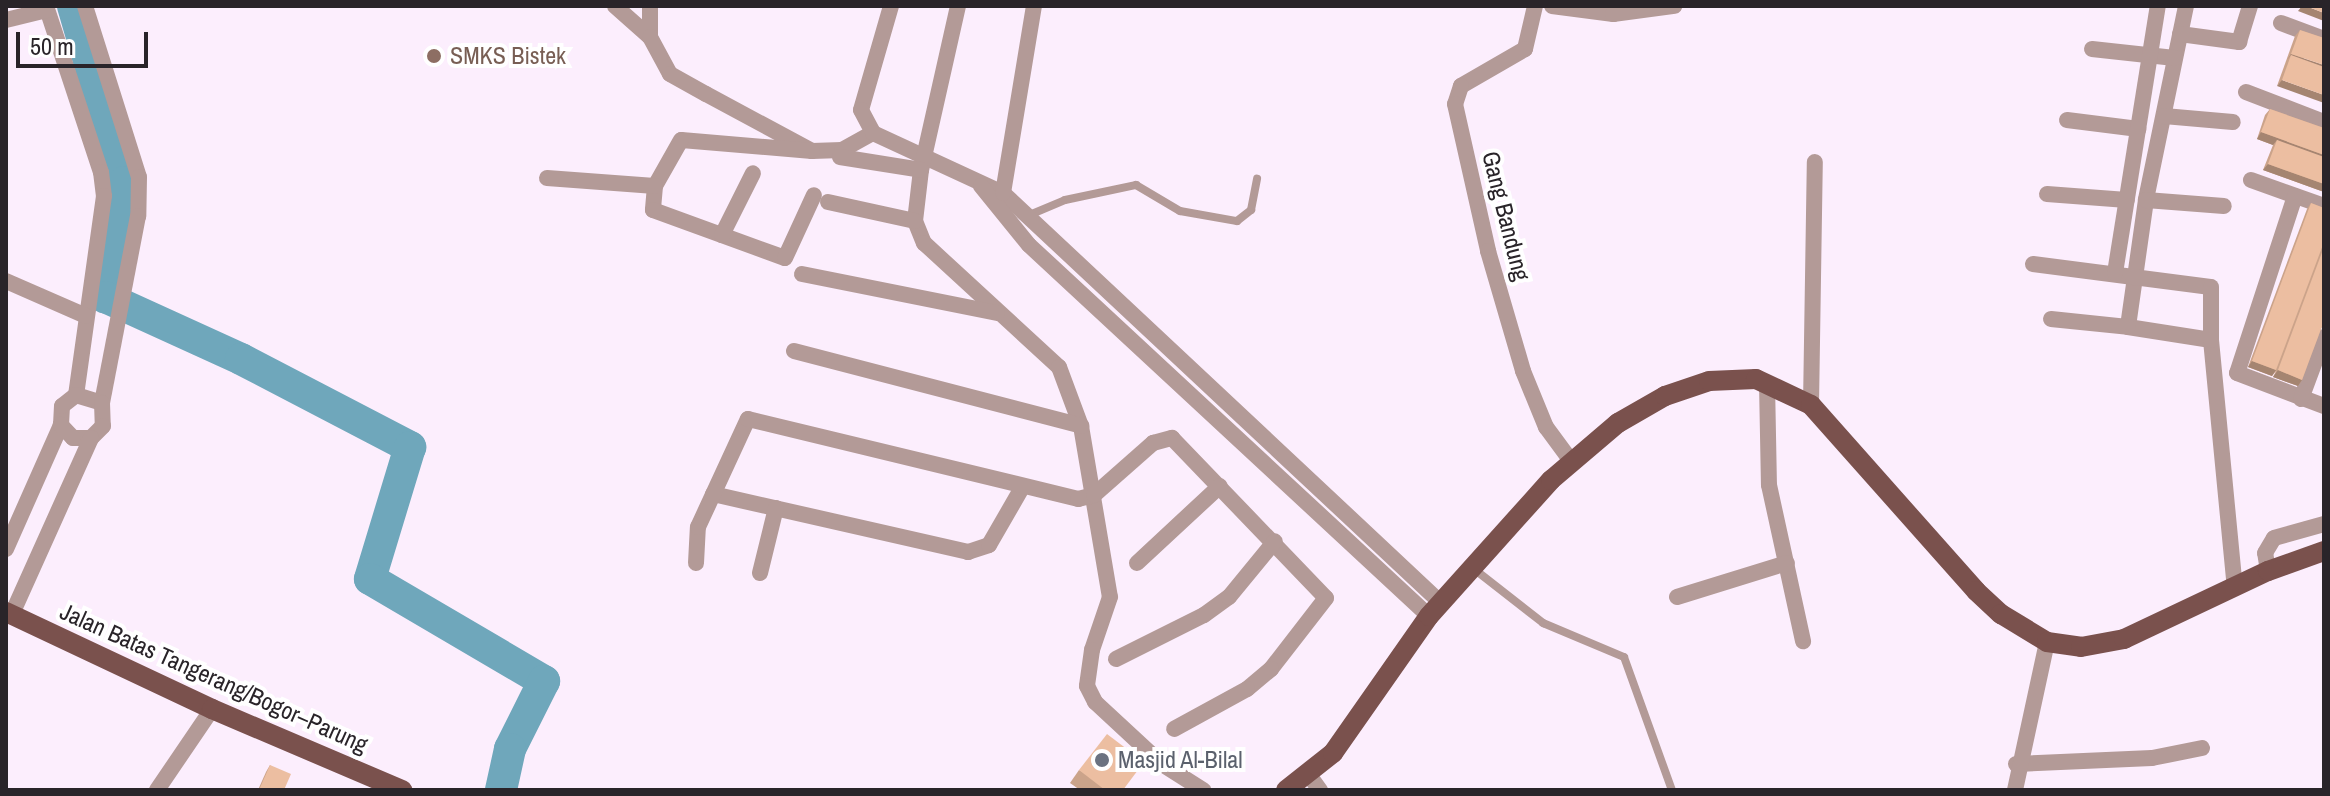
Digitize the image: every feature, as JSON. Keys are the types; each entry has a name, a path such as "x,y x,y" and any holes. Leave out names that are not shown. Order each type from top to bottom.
{"main road":[{"path":"1286,790 1315,783 1435,610 1571,461 1618,423 1665,396 1734,378 1767,383 1811,405 1976,591 2047,642 2081,647 2124,639 2268,571 2324,551"},
{"name":"Jalan Batas Tangerang/Bogor–Parung","path":"9,613 212,709 402,790"}],"street":[{"path":"9,613 91,438 103,426 102,403 126,289 139,177 85,6"},
{"path":"615,6 650,37 670,74 812,151"},
{"path":"650,6 650,37"},
{"path":"891,6 861,110 873,133 923,164 1003,193 1435,610"},
{"path":"958,6 923,164 915,221 924,243 1059,367 1081,426 1110,597 1092,650 1089,692 1162,764 1203,790"},
{"path":"1003,193 1034,6"},
{"name":"Gang Bandung","path":"1535,6 1525,49 1461,86 1455,104 1485,239 1523,371 1546,427 1571,461"},
{"path":"1552,6 1613,14 1674,6"},
{"path":"2115,273 2158,6"},
{"path":"2128,327 2146,200 2186,6"},
{"path":"2180,34 2239,42 2250,6"},
{"path":"6,20 46,8 101,172 104,196 76,395 62,406 61,425 6,549"},
{"path":"2281,23 2324,39"},
{"path":"2092,49 2175,58"},
{"path":"2246,92 2324,122"},
{"path":"2164,116 2233,122"},
{"path":"2067,120 2138,129"},
{"path":"873,133 842,150 812,151 692,137 674,147 655,186 653,210 785,258 821,198 915,221"},
{"path":"840,157 923,164"},
{"path":"1811,405 1815,162"},
{"path":"722,235 753,173"},
{"path":"547,178 655,186"},
{"path":"2251,180 2324,206"},
{"path":"981,186 995,210 1029,245 1435,610"},
{"path":"2047,194 2127,200"},
{"path":"2295,196 2237,373 2324,406"},
{"path":"2146,200 2224,206"},
{"path":"2033,264 2211,287 2211,340 2235,588"},
{"path":"802,274 999,314"},
{"path":"6,281 86,316"},
{"path":"2051,319 2211,340"},
{"path":"2301,399 2324,337"},
{"path":"794,351 1081,426"},
{"path":"1767,383 1769,485 1803,641"},
{"path":"76,395 102,403"},
{"path":"696,563 698,527 748,419 1078,499 1094,495 1162,437 1172,438 1322,592 1324,603 1271,669 1247,689 1174,729"},
{"path":"61,425 73,438 91,438"},
{"path":"713,494 982,551 1023,486"},
{"path":"1137,563 1220,486"},
{"path":"760,573 776,508"},
{"path":"2268,571 2266,545 2274,538 2324,524"},
{"path":"1116,659 1204,615 1229,597 1275,541"},
{"path":"1677,597 1787,563"},
{"path":"2015,790 2016,764 2047,642"},
{"path":"157,790 212,709"},
{"path":"2016,764 2152,758 2202,748"}],"lane":[{"path":"1025,217 1042,206 1136,185 1180,211 1237,221 1251,210 1257,179"},
{"path":"1474,569 1543,623 1624,657 1672,790"}],"building":[{"path":"2306,6 2324,6 2324,13"},
{"path":"2300,30 2324,38 2324,65 2291,54"},
{"path":"2291,55 2324,67 2324,95 2282,80"},
{"path":"2270,109 2324,128 2324,155 2261,132"},
{"path":"2277,140 2324,157 2324,184 2268,164"},
{"path":"2311,203 2324,208 2324,242 2276,370 2252,361"},
{"path":"2324,247 2324,321 2302,380 2278,370"},
{"name":"Masjid Al-Bilal","path":"1107,734 1144,762 1123,790 1105,790 1079,770"},
{"path":"270,765 291,774 284,790 259,790"}],"waterway":[{"path":"73,6 124,182 105,297 241,359 410,447 370,579 544,681 510,749 501,790"}],"place":[{"name":"SMKS Bistek","path":"434,56"},
{"name":"Masjid Al-Bilal","path":"1102,760"}]}
